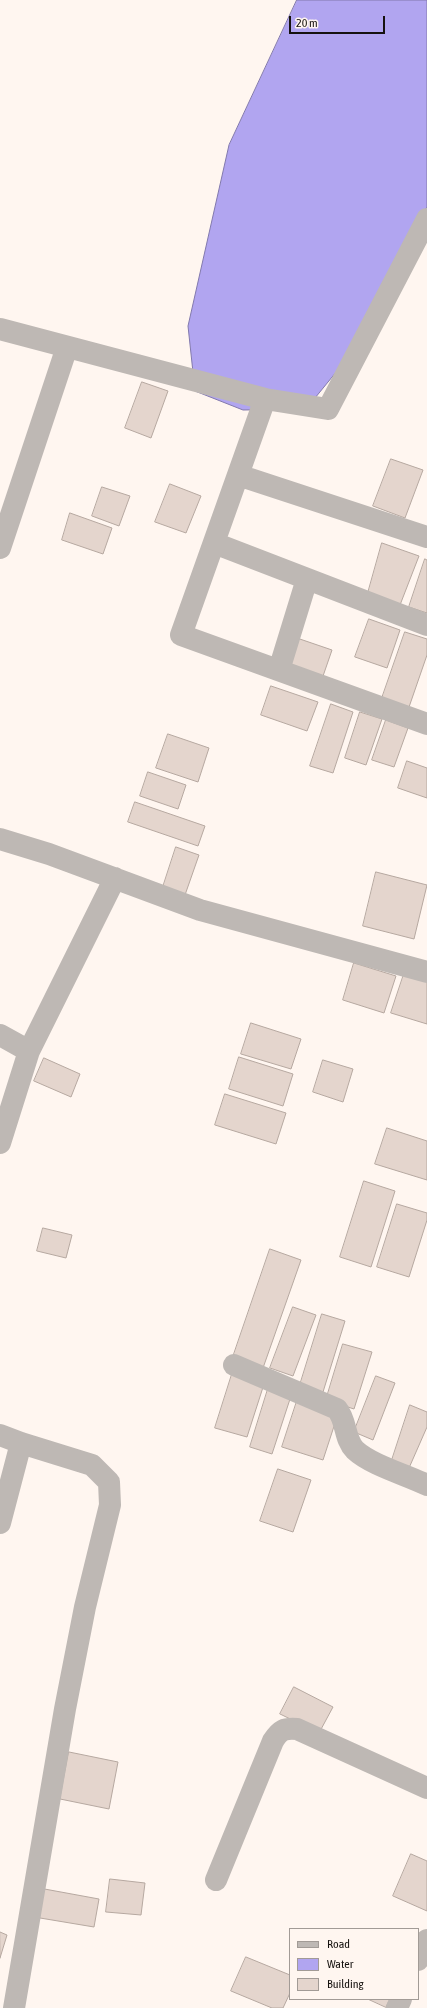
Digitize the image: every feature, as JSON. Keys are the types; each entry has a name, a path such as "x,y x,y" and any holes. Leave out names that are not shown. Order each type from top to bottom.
{"street":[{"path":"0,329 265,399 328,409 427,219"},
{"path":"0,548 66,347"},
{"path":"265,399 181,635 427,724"},
{"path":"238,475 427,537"},
{"path":"214,543 427,625"},
{"path":"279,670 307,579"},
{"path":"0,839 115,878 200,910 427,972"},
{"path":"0,1143 29,1051 115,878"},
{"path":"0,1035 29,1051"},
{"path":"234,1364 337,1409 343,1416 348,1439 355,1450 373,1461 427,1485"},
{"path":"0,1435 92,1465 110,1482 110,1505 85,1607 69,1686 14,2008"},
{"path":"0,1523 21,1443"},
{"path":"216,1880 273,1741 279,1732 286,1728 297,1729 427,1788"},
{"path":"419,1958 427,1940"}],"water":[{"path":"297,0 427,0 427,207 337,371 306,409 243,410 195,391 188,326 229,145"}],"building":[{"path":"142,382 168,391 151,438 125,428"},
{"path":"391,459 423,470 405,518 373,506"},
{"path":"170,484 201,496 186,533 155,522"},
{"path":"102,487 130,496 119,526 92,516"},
{"path":"70,513 112,528 103,554 62,540"},
{"path":"382,543 419,556 400,605 368,593"},
{"path":"425,559 427,560 427,613 409,607"},
{"path":"369,619 400,630 387,668 355,657"},
{"path":"405,632 427,639 427,655 408,710 381,701"},
{"path":"291,636 332,650 322,679 281,665"},
{"path":"271,686 318,702 307,731 261,715"},
{"path":"331,704 353,712 333,773 310,766"},
{"path":"360,712 382,719 366,765 345,758"},
{"path":"386,720 408,728 394,767 372,760"},
{"path":"168,734 209,748 198,782 156,768"},
{"path":"407,761 427,768 427,798 398,788"},
{"path":"148,772 186,785 178,809 140,796"},
{"path":"135,802 205,826 198,846 128,822"},
{"path":"176,847 199,855 185,895 163,887"},
{"path":"376,872 427,885 414,939 363,926"},
{"path":"354,963 396,976 384,1013 343,1000"},
{"path":"404,974 427,981 427,1024 391,1013"},
{"path":"251,1023 301,1039 291,1069 241,1054"},
{"path":"239,1057 293,1074 283,1106 229,1089"},
{"path":"44,1058 80,1074 71,1097 34,1081"},
{"path":"323,1060 353,1069 343,1102 313,1092"},
{"path":"225,1094 286,1113 276,1144 215,1125"},
{"path":"387,1128 427,1141 427,1180 375,1164"},
{"path":"364,1181 395,1191 371,1267 340,1257"},
{"path":"397,1204 427,1213 427,1220 409,1277 377,1267"},
{"path":"43,1228 72,1235 66,1258 37,1251"},
{"path":"270,1249 301,1260 263,1368 233,1357"},
{"path":"293,1307 316,1315 293,1376 270,1368"},
{"path":"322,1314 345,1321 323,1392 300,1385"},
{"path":"343,1344 372,1352 354,1409 326,1400"},
{"path":"233,1371 265,1381 247,1437 215,1428"},
{"path":"376,1376 395,1383 373,1440 354,1432"},
{"path":"268,1389 291,1396 272,1454 250,1447"},
{"path":"297,1401 338,1414 323,1460 282,1447"},
{"path":"410,1405 427,1412 427,1427 409,1468 392,1460"},
{"path":"278,1469 311,1480 293,1532 260,1521"},
{"path":"294,1687 333,1707 319,1733 280,1714"},
{"path":"69,1752 118,1762 109,1809 60,1799"},
{"path":"411,1854 427,1861 427,1911 393,1896"},
{"path":"110,1879 145,1883 141,1915 106,1912"},
{"path":"39,1888 99,1899 94,1927 34,1917"},
{"path":"0,1932 7,1935 0,1958"},
{"path":"246,1957 289,1975 289,1995 283,2008 272,2008 231,1991"},
{"path":"370,2000 390,2000 386,2007"}]}
